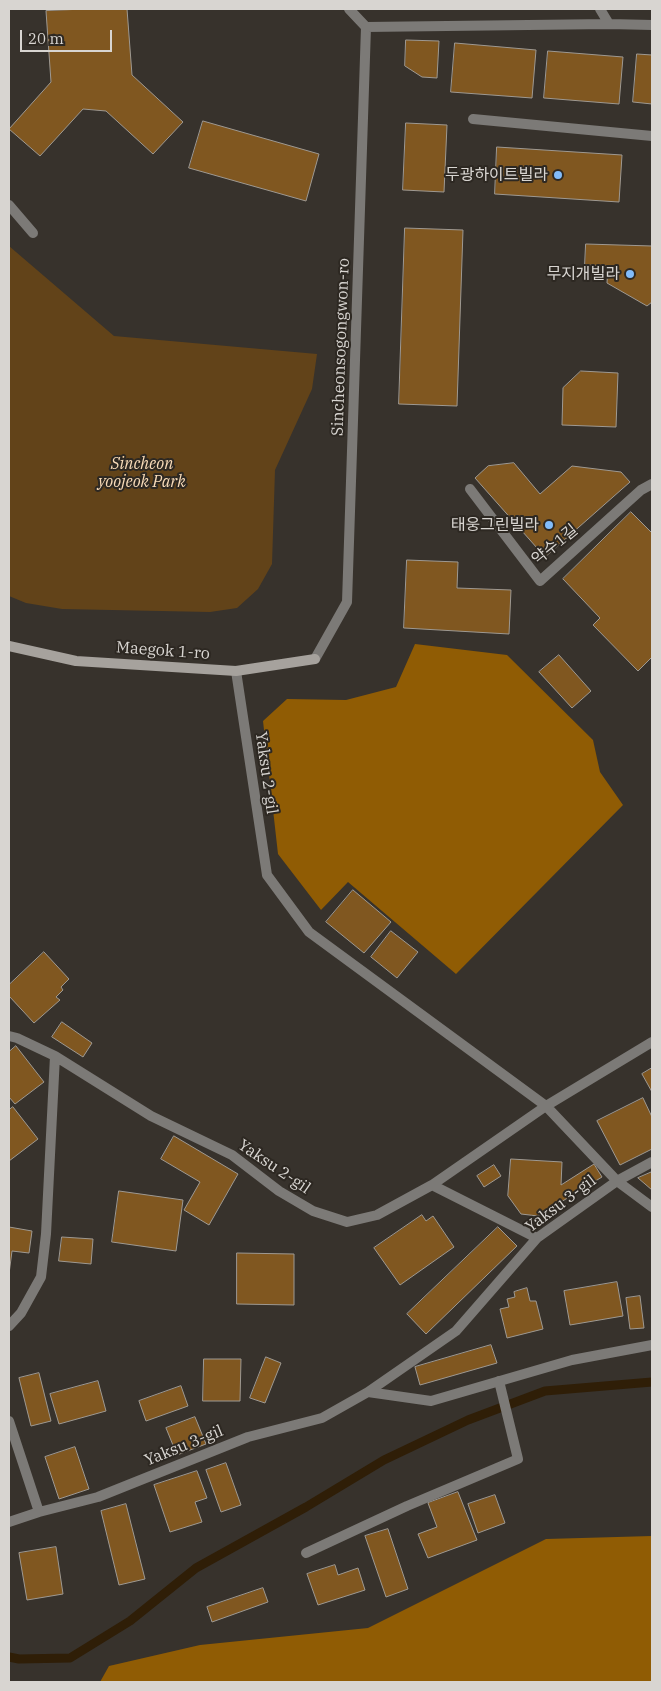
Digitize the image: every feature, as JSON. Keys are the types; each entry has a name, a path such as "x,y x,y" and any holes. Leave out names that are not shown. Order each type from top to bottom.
{"street":[{"path":"349,9 366,27 652,25"},
{"path":"600,9 609,24"},
{"name":"Sincheonsogongwon-ro","path":"315,659 347,602 366,27"},
{"path":"473,119 652,136"},
{"path":"9,205 33,233"},
{"name":"약수1길","path":"470,489 540,580 641,490 652,484"},
{"name":"Maegok 1-ro","path":"9,646 76,661 236,671 315,659"},
{"name":"Yaksu 2-gil","path":"236,671 267,875 309,932 546,1106"},
{"name":"Yaksu 2-gil","path":"9,1036 55,1056 151,1116 232,1155 279,1191 313,1211 347,1222 377,1215 432,1185 546,1106 652,1042"},
{"path":"9,1326 21,1313 41,1277 46,1234 55,1056"},
{"name":"Yaksu 3-gil","path":"546,1106 617,1180 652,1208"},
{"name":"Yaksu 3-gil","path":"9,1522 39,1512 98,1497 248,1437 322,1418 368,1392 456,1331 537,1238 617,1180 652,1162"},
{"path":"432,1185 537,1238"},
{"path":"368,1392 431,1401 572,1360 652,1345"},
{"path":"306,1553 408,1506 518,1459 499,1382"},
{"path":"9,1421 39,1512"}],"green space":[{"name":"Sincheon yoojeok Park","path":"9,246 114,336 317,354 312,389 275,470 272,564 258,589 237,608 210,612 62,609 26,603 9,596"}],"shaded area":[{"path":"415,644 507,655 593,740 600,772 623,805 456,974 348,882 321,910 278,854 263,721 287,699 346,700 396,687"},
{"path":"652,1536 652,1682 100,1682 109,1666 200,1645 368,1628 546,1539"}],"building":[{"path":"127,9 132,75 183,122 153,154 106,111 83,109 40,156 9,129 51,82 46,11"},
{"path":"406,40 439,41 437,78 422,77 405,66"},
{"path":"455,43 536,50 532,98 451,92"},
{"path":"548,51 623,57 619,104 544,98"},
{"path":"637,54 652,55 652,104 633,102"},
{"path":"203,121 319,154 306,201 189,168"},
{"path":"406,123 447,125 444,192 403,190"},
{"name":"두광하이트빌라","path":"497,147 622,155 619,202 495,194"},
{"path":"405,228 463,230 457,406 399,404"},
{"name":"무지개빌라","path":"586,244 652,246 652,302 647,306 607,283 608,266 585,265"},
{"path":"581,371 618,373 616,427 562,425 563,388"},
{"name":"태웅그린빌라","path":"514,463 540,494 572,466 621,472 630,482 545,557 475,478 488,466"},
{"path":"631,512 652,533 652,657 638,671 593,625 600,618 563,579"},
{"path":"407,560 458,562 457,588 511,590 509,634 404,628"},
{"path":"559,655 591,691 572,708 539,672"},
{"path":"353,890 391,922 364,953 326,922"},
{"path":"391,931 418,952 397,978 371,957"},
{"path":"44,952 69,979 61,987 63,990 56,997 60,1000 34,1023 9,996 9,985"},
{"path":"62,1022 92,1043 83,1057 52,1037"},
{"path":"16,1046 44,1082 15,1104 9,1097 9,1052"},
{"path":"652,1068 652,1092 642,1074"},
{"path":"643,1098 652,1117 652,1149 620,1165 597,1121"},
{"path":"13,1107 38,1139 9,1161 9,1110"},
{"path":"174,1136 238,1174 209,1225 184,1210 200,1182 161,1159"},
{"path":"511,1159 562,1162 561,1185 594,1164 602,1177 538,1216 521,1214 508,1196"},
{"path":"494,1165 501,1176 484,1187 477,1176"},
{"path":"652,1172 652,1190 638,1178"},
{"path":"119,1191 183,1200 176,1251 112,1242"},
{"path":"422,1215 426,1221 433,1216 454,1247 400,1285 374,1248"},
{"path":"9,1227 32,1231 29,1253 12,1251 9,1274"},
{"path":"498,1227 517,1246 426,1334 407,1314"},
{"path":"62,1237 93,1239 91,1264 59,1261"},
{"path":"237,1253 294,1254 294,1305 237,1304"},
{"path":"617,1282 623,1316 570,1325 564,1291"},
{"path":"527,1288 530,1301 536,1301 543,1329 507,1338 500,1309 509,1307 507,1299 515,1297 514,1292"},
{"path":"640,1296 644,1328 630,1329 626,1298"},
{"path":"491,1345 497,1363 420,1385 415,1367"},
{"path":"266,1357 281,1363 265,1403 250,1398"},
{"path":"204,1359 241,1359 240,1401 203,1401"},
{"path":"39,1373 51,1421 31,1426 19,1378"},
{"path":"98,1381 106,1411 59,1424 50,1394"},
{"path":"181,1386 188,1406 146,1421 139,1401"},
{"path":"195,1417 206,1444 177,1455 166,1428"},
{"path":"75,1447 89,1489 59,1499 45,1457"},
{"path":"226,1463 241,1505 221,1512 206,1470"},
{"path":"197,1471 207,1498 195,1502 202,1522 170,1532 154,1485"},
{"path":"458,1492 477,1540 428,1558 418,1534 437,1527 428,1503"},
{"path":"495,1495 505,1523 478,1533 468,1504"},
{"path":"126,1504 145,1579 119,1585 101,1511"},
{"path":"388,1529 408,1589 386,1597 365,1536"},
{"path":"56,1547 63,1594 27,1600 19,1553"},
{"path":"335,1565 338,1575 358,1568 365,1590 318,1605 307,1574"},
{"path":"263,1588 268,1602 212,1622 207,1607"}],"waterway":[{"path":"9,1657 19,1659 70,1658 130,1621 196,1568 306,1507 384,1460 468,1420 545,1391 652,1382"}],"place":[{"name":"두광하이트빌라","path":"558,175"},
{"name":"무지개빌라","path":"630,274"},
{"name":"태웅그린빌라","path":"549,525"}]}
